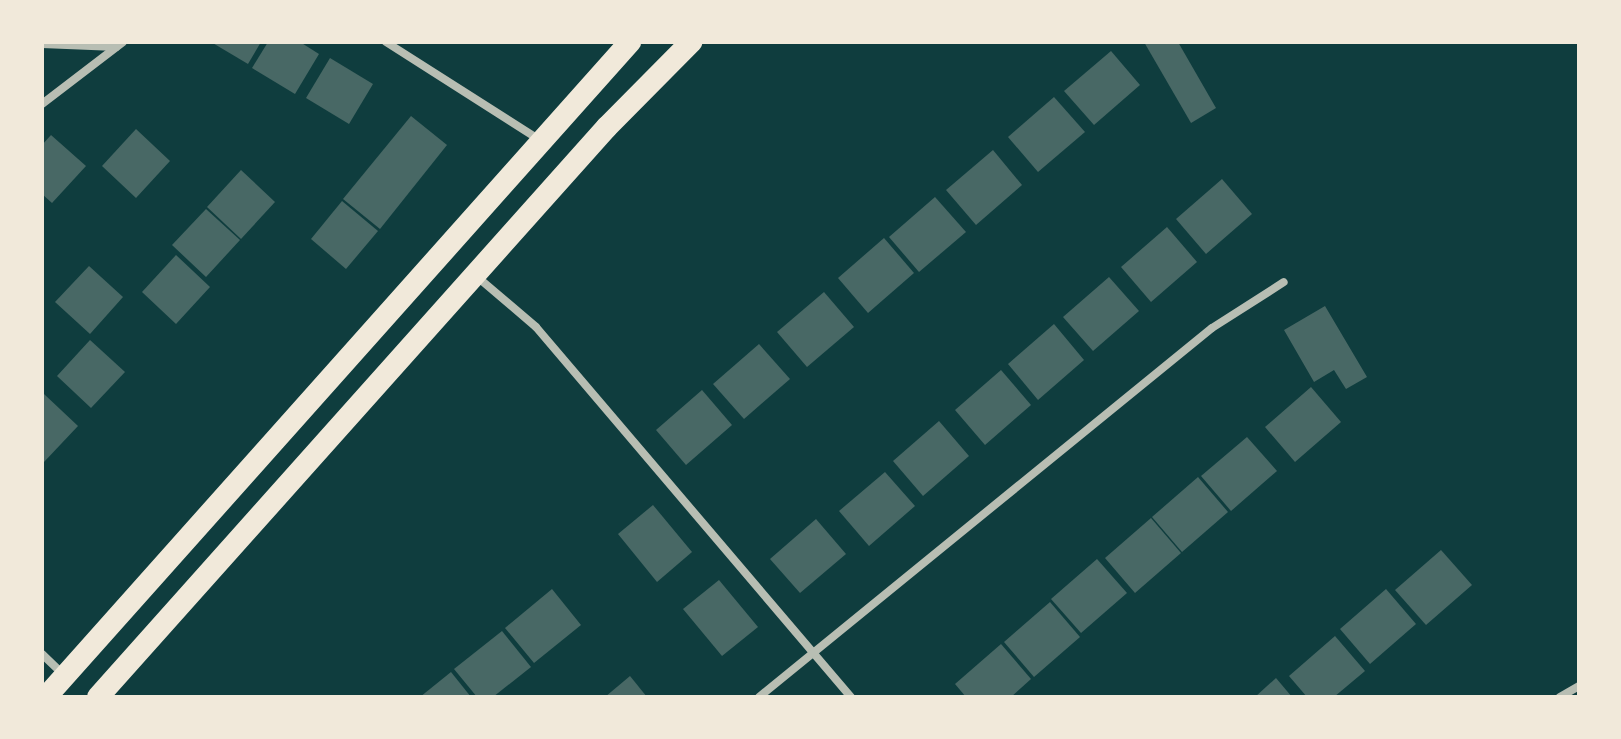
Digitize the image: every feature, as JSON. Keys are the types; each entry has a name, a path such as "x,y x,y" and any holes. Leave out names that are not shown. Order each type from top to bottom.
{"highway":[{"path":"46,697 630,42"},
{"path":"98,697 607,127 691,42"}],"street":[{"path":"386,42 541,141"},
{"path":"42,44 120,45"},
{"path":"42,104 120,45"},
{"path":"475,274 536,327 851,697"},
{"path":"759,697 1212,328 1284,282"},
{"path":"42,654 65,676"},
{"path":"1560,697 1579,686"}],"building":[{"path":"211,42 261,42 248,64"},
{"path":"268,42 300,42 319,54 295,94 252,68"},
{"path":"1144,42 1178,42 1216,108 1191,123"},
{"path":"1111,51 1140,85 1094,125 1064,91"},
{"path":"330,58 373,84 349,124 306,98"},
{"path":"1054,97 1085,132 1038,172 1008,137"},
{"path":"411,116 447,145 380,229 343,199"},
{"path":"136,129 170,161 136,198 102,166"},
{"path":"51,135 86,166 52,203 42,194 42,145"},
{"path":"993,150 1022,185 976,225 946,190"},
{"path":"241,170 275,202 241,239 207,207"},
{"path":"1222,179 1252,214 1206,254 1176,219"},
{"path":"935,197 966,232 919,272 889,237"},
{"path":"342,201 378,231 346,269 311,239"},
{"path":"206,209 240,240 206,277 172,245"},
{"path":"1167,227 1197,262 1151,302 1121,267"},
{"path":"884,238 914,273 868,313 838,278"},
{"path":"176,255 210,287 176,324 142,292"},
{"path":"89,266 123,297 90,334 55,302"},
{"path":"1109,277 1139,311 1093,351 1063,317"},
{"path":"824,292 854,327 807,367 777,332"},
{"path":"1325,306 1367,377 1346,389 1334,370 1314,382 1284,330"},
{"path":"1054,324 1084,360 1038,400 1008,364"},
{"path":"90,340 125,372 91,408 57,376"},
{"path":"759,344 790,379 744,419 713,384"},
{"path":"1001,370 1031,405 985,445 955,410"},
{"path":"1311,387 1341,422 1295,462 1265,427"},
{"path":"702,390 732,425 686,465 656,430"},
{"path":"44,394 78,426 44,462 42,461"},
{"path":"939,421 969,456 923,496 893,461"},
{"path":"1247,437 1277,471 1231,511 1201,476"},
{"path":"885,472 915,506 869,546 839,511"},
{"path":"1198,477 1228,512 1182,552 1152,517"},
{"path":"653,505 692,552 657,582 618,534"},
{"path":"1151,518 1181,553 1135,593 1105,558"},
{"path":"816,519 846,554 800,593 770,559"},
{"path":"1441,550 1472,585 1426,625 1395,590"},
{"path":"1097,559 1127,593 1081,633 1051,599"},
{"path":"719,580 758,627 722,656 683,609"},
{"path":"552,589 581,625 534,663 505,628"},
{"path":"1386,589 1416,624 1370,664 1340,629"},
{"path":"1050,602 1080,637 1034,677 1004,642"},
{"path":"502,631 531,667 493,697 477,697 454,669"},
{"path":"1335,636 1365,671 1334,697 1307,697 1289,676"},
{"path":"1001,644 1031,679 1011,697 966,697 955,684"},
{"path":"451,672 471,697 420,697"},
{"path":"630,676 647,697 605,697"},
{"path":"1276,678 1292,697 1255,697"}]}
